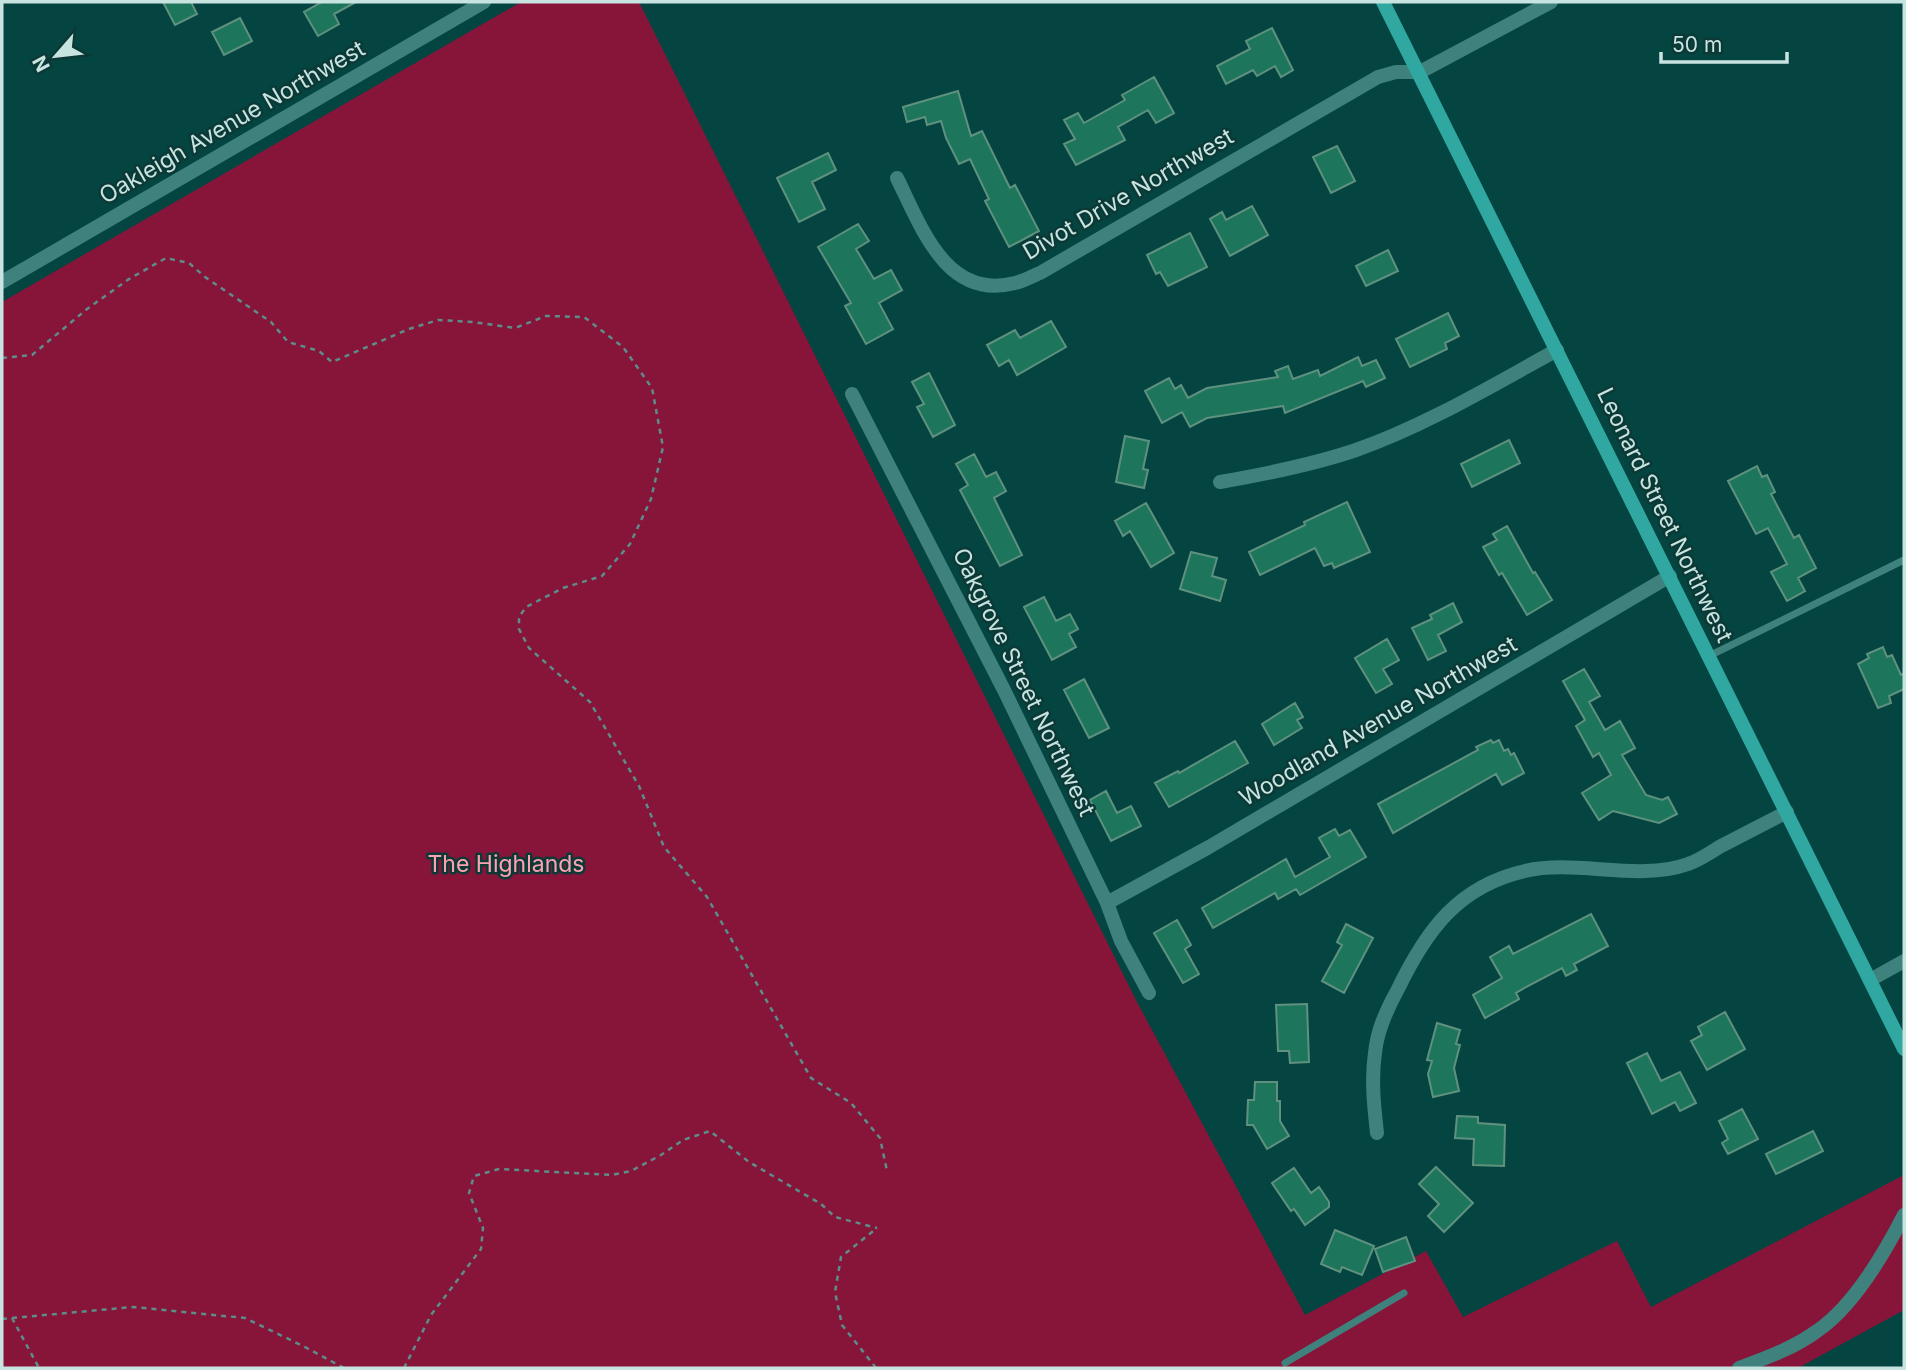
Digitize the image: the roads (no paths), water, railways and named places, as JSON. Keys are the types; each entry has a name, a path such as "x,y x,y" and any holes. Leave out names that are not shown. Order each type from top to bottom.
{"main road":[{"name":"Leonard Street Northwest","path":"1383,2 1904,1049"}],"street":[{"name":"Oakleigh Avenue Northwest","path":"2,282 484,2"},
{"path":"1420,72 1551,2"},
{"name":"Divot Drive Northwest","path":"897,178 931,246 949,269 981,285 1014,284 1040,273 1378,77 1396,72 1420,72"},
{"path":"1220,482 1291,469 1356,450 1386,438 1557,350"},
{"name":"Oakgrove Street Northwest","path":"852,394 1004,690 1107,903 1121,941 1149,993"},
{"name":"Woodland Avenue Northwest","path":"1107,903 1209,847 1670,576"},
{"path":"1377,1133 1373,1072 1379,1031 1417,949 1446,913 1484,884 1525,870 1657,869 1689,864 1787,812"},
{"path":"1870,980 1904,961"},
{"path":"1739,1368 1776,1354 1819,1331 1853,1297 1875,1267 1904,1215"}],"lane":[{"path":"1709,656 1904,559"},
{"path":"1285,1363 1404,1293"}],"park label":[{"name":"The Highlands","path":"506,864"}]}
